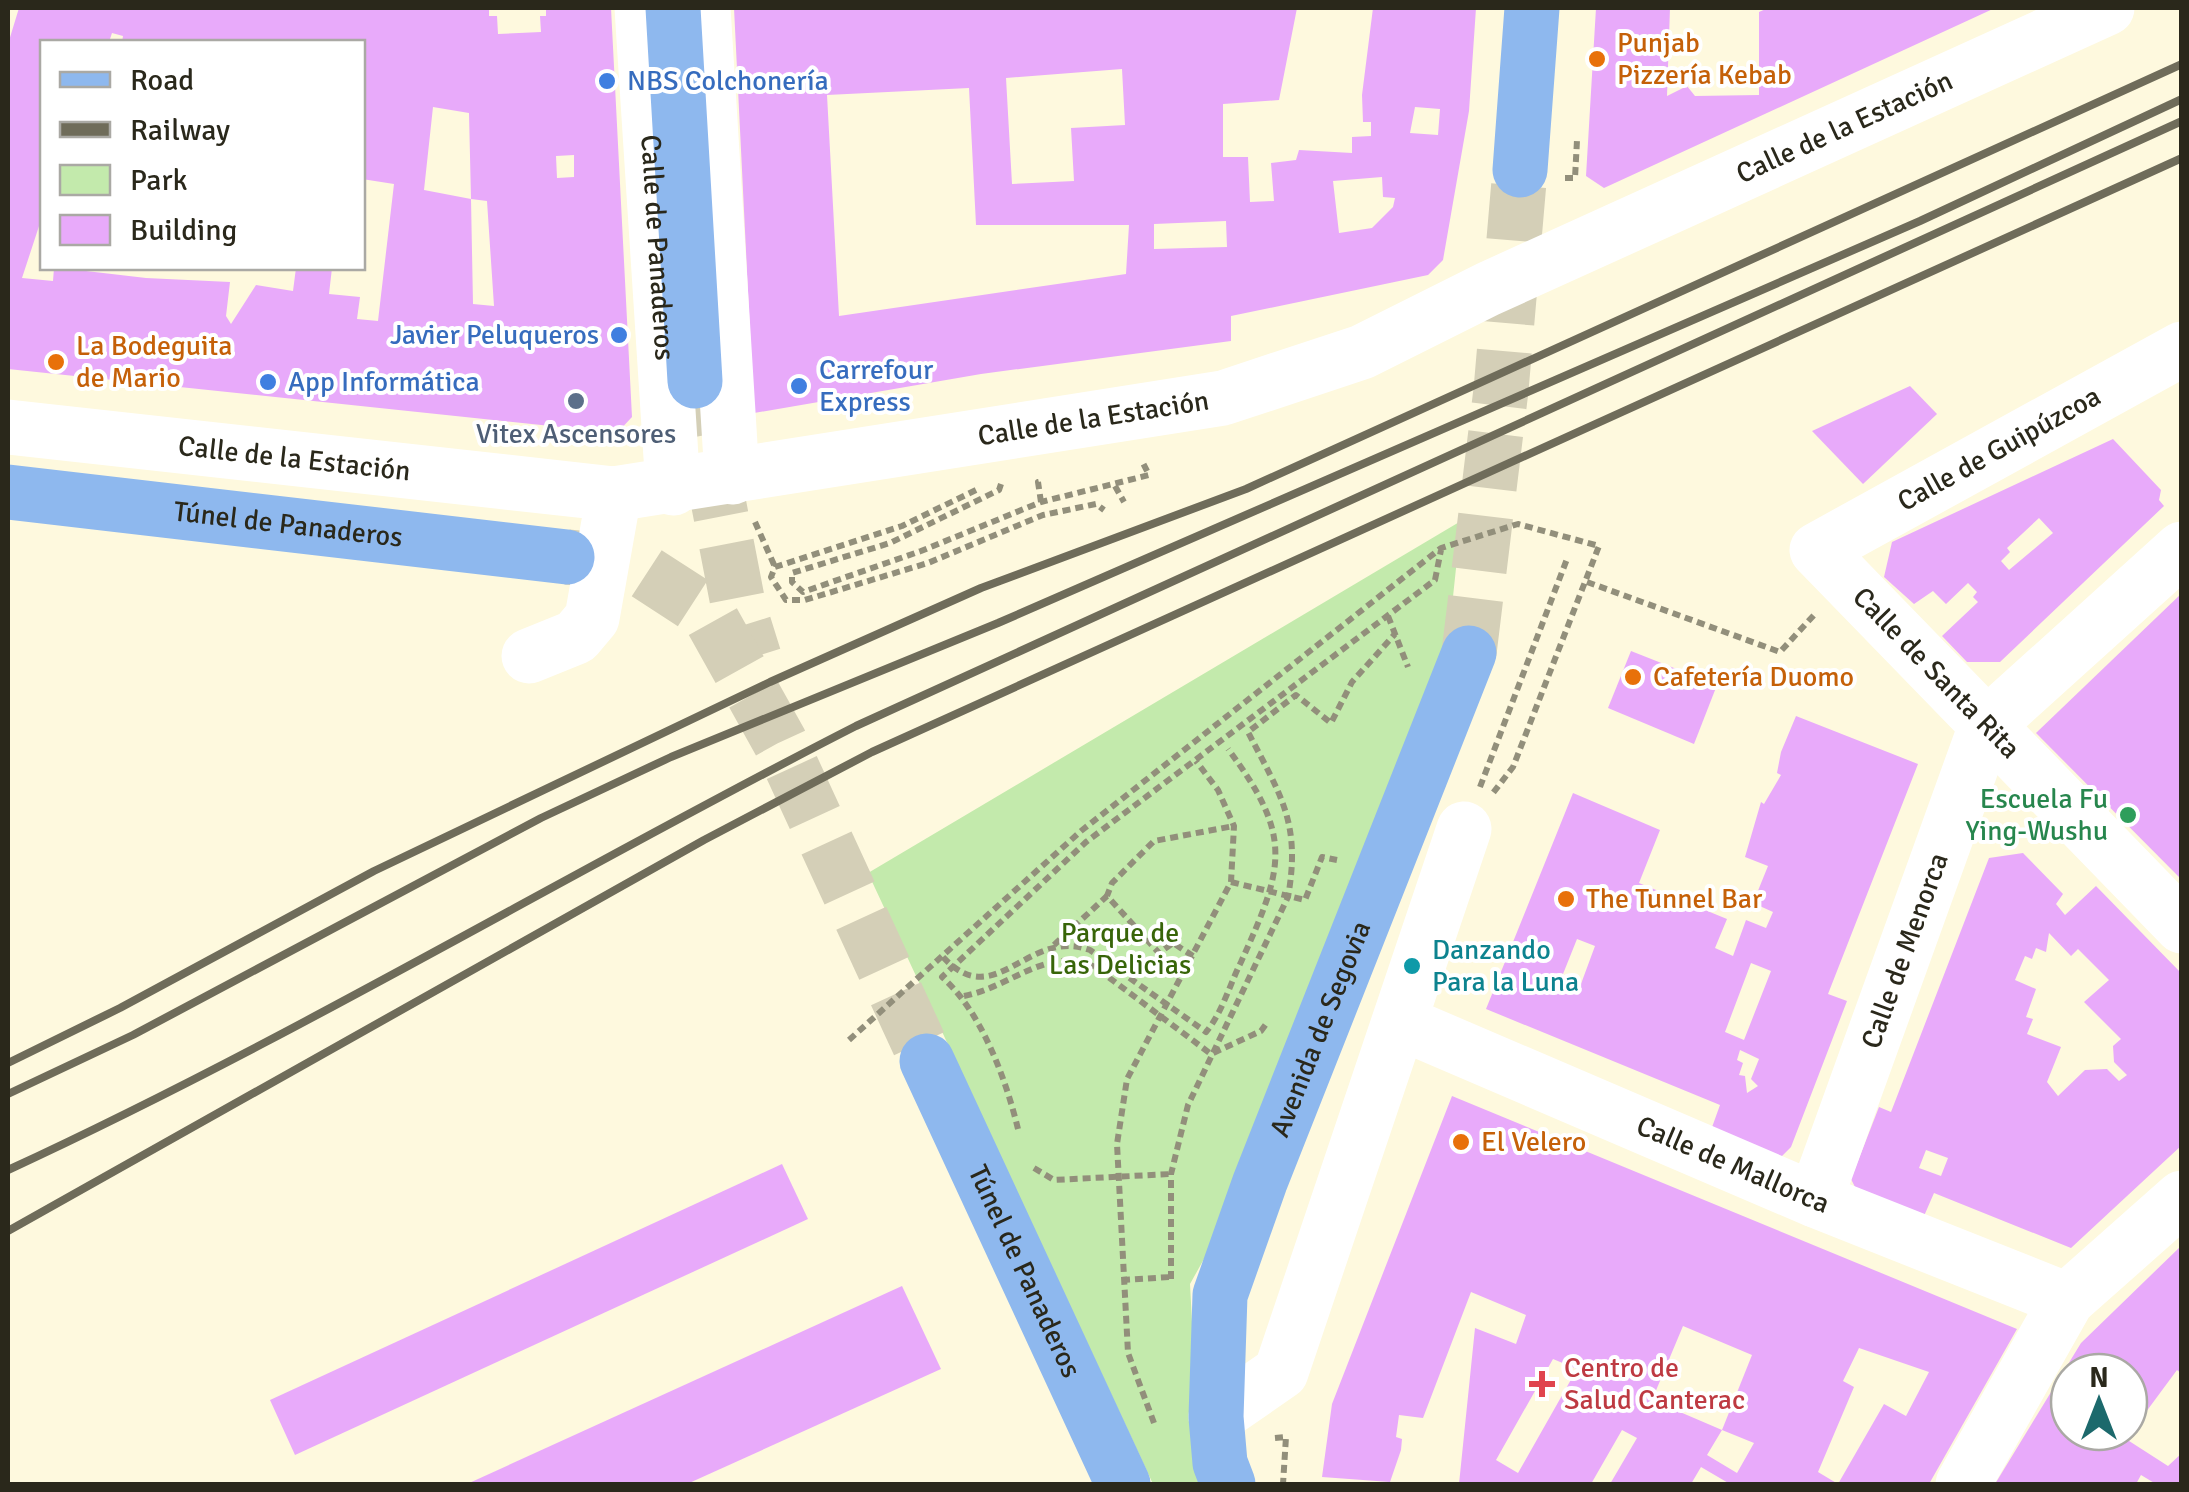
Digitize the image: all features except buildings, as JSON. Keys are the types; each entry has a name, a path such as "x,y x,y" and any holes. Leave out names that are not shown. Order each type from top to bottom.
{"main road":[{"path":"673,8 694,381"},
{"path":"1520,170 1532,8"},
{"name":"Túnel de Panaderos","path":"8,492 567,557"},
{"name":"Avenida de Segovia","path":"1221,1448 1220,1296 1469,653"},
{"name":"Túnel de Panaderos","path":"927,1061 1123,1484"}],"street":[{"name":"Calle de Panaderos","path":"642,8 672,488"},
{"path":"703,8 732,477"},
{"name":"Calle de la Estación","path":"8,427 614,494 672,488 873,450 1223,398 1362,352 1488,289 2106,8"},
{"name":"Calle de Guipúzcoa","path":"1817,550 2176,360"},
{"path":"529,656 576,638 592,618 614,494"},
{"name":"Calle de Menorca","path":"1815,1200 1986,726 2182,549"},
{"name":"Calle de Santa Rita","path":"1817,550 2182,926"},
{"path":"1221,1448 1281,1372 1464,829"},
{"name":"Calle de Mallorca","path":"1402,1022 1815,1200 2068,1300"},
{"path":"1963,1484 2068,1300 2182,1198"}],"path":[{"path":"775,566 902,526 993,482 999,468 999,490 890,543 792,572 792,582 802,592 921,552 1041,502 1115,486 1149,474 1146,465"},
{"path":"1038,482 1041,502"},
{"path":"1115,486 1124,502"},
{"path":"757,527 775,566 772,577 786,600 805,600 928,563 1043,514 1096,504 1104,510"},
{"path":"850,1040 1081,831 1442,548 1518,524 1599,546 1513,767 1464,829"},
{"path":"1020,1137 1012,1106 964,996 942,976 1086,842 1435,580 1442,548"},
{"path":"1464,829 1567,559"},
{"name":"Calle de Santa Rita","path":"1587,582 1780,652 1822,607"},
{"path":"1172,1296 1171,1174 1188,1105 1288,897 1294,863 1292,821 1248,732 1296,695 1331,723 1352,682 1395,634"},
{"path":"1053,946 1074,944 1090,950 1200,1031 1210,1028 1272,893 1277,857 1272,822 1254,784 1228,749"},
{"path":"1196,761 1218,790 1234,826 1231,882 1126,1079 1118,1176 1128,1353 1158,1432 1186,1447 1221,1448"},
{"path":"943,957 962,976 978,980 1053,946 1107,896 1112,883 1154,841 1234,826"},
{"path":"1231,882 1305,900 1322,857"},
{"path":"1107,896 1159,953 1174,943 1193,956"},
{"path":"964,996 988,992 1054,959 1074,957 1095,967 1211,1054"},
{"path":"1030,1162 1054,1180 1171,1174"},
{"path":"1122,1280 1171,1277"}],"green space":[{"name":"Parque de Las Delicias","path":"1461,521 1448,644 1219,1232 1190,1284 1198,1436 1211,1484 1153,1484 868,873"}],"tunnel":[{"path":"1469,653 1501,390 1520,170"},
{"path":"695,381 739,609 754,657"},
{"path":"567,557 631,563 708,613 780,742 927,1061"}],"railway":[{"path":"8,1063 120,1008 374,871 770,682 981,588 1246,489 2182,64"},
{"path":"8,1094 133,1035 541,818 671,757 998,623 1920,221 2182,99"},
{"path":"8,1170 329,1009 856,726 2182,121"},
{"path":"8,1231 704,840 872,752 2182,158"}],"place":[{"name":"Punjab Pizzería Kebab","path":"1597,59"},
{"name":"NBS Colchonería","path":"607,81"},
{"name":"Javier Peluqueros","path":"619,335"},
{"name":"La Bodeguita de Mario","path":"56,362"},
{"name":"App Informática","path":"268,382"},
{"name":"Carrefour Express","path":"799,386"},
{"name":"Vitex Ascensores","path":"576,401"},
{"name":"Cafetería Duomo","path":"1633,677"},
{"name":"Escuela Fu Ying-Wushu","path":"2128,815"},
{"name":"The Tunnel Bar","path":"1566,899"},
{"name":"Danzando Para la Luna","path":"1412,966"},
{"name":"El Velero","path":"1461,1142"},
{"name":"Centro de Salud Canterac","path":"1542,1384"}]}
